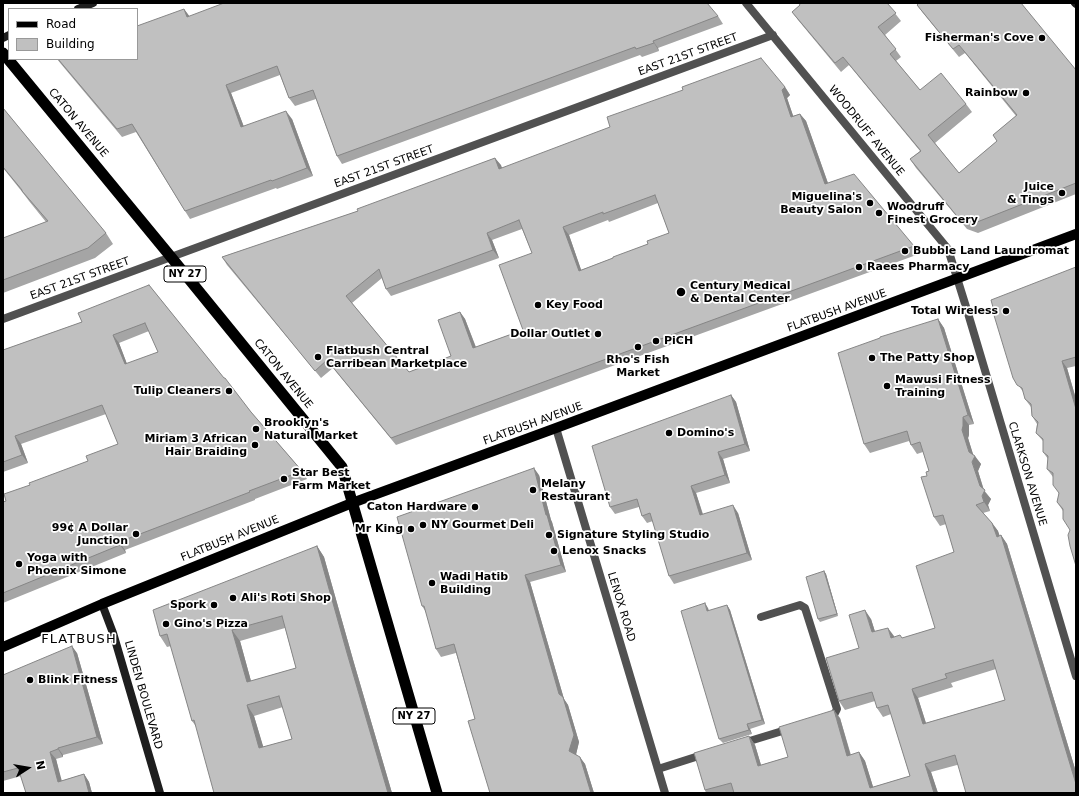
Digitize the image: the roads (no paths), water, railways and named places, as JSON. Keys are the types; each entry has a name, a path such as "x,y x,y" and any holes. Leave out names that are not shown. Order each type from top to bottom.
{"highway":[{"name":"CATON AVENUE","path":"9,60 342,468 436,793"}],"main road":[{"path":"80,8 93,3"},
{"name":"FLATBUSH AVENUE","path":"3,647 102,604 352,503 1076,234"},
{"name":"LINDEN BOULEVARD","path":"102,604 113,633 160,793"}],"street":[{"name":"WOODRUFF AVENUE","path":"746,3 948,249 958,278"},
{"name":"EAST 21ST STREET","path":"3,319 773,35"},
{"name":"CLARKSON AVENUE","path":"958,278 1076,676"},
{"name":"LENOX ROAD","path":"556,428 665,793"},
{"path":"761,617 800,605 805,608 837,710 834,715 819,720"},
{"path":"736,745 796,727"},
{"path":"658,769 713,752"}],"place":[{"name":"Fisherman's Cove","path":"1042,38"},
{"name":"Rainbow","path":"1026,93"},
{"name":"Juice & Tings","path":"1062,193"},
{"name":"Miguelina's Beauty Salon","path":"870,203"},
{"name":"Woodruff Finest Grocery","path":"879,213"},
{"name":"Bubble Land Laundromat","path":"905,251"},
{"name":"Raees Pharmacy","path":"859,267"},
{"name":"Century Medical & Dental Center","path":"681,292"},
{"name":"Key Food","path":"538,305"},
{"name":"Total Wireless","path":"1006,311"},
{"name":"Dollar Outlet","path":"598,334"},
{"name":"PiCH","path":"656,341"},
{"name":"Rho's Fish Market","path":"638,347"},
{"name":"Flatbush Central Carribean Marketplace","path":"318,357"},
{"name":"The Patty Shop","path":"872,358"},
{"name":"Mawusi Fitness Training","path":"887,386"},
{"name":"Tulip Cleaners","path":"229,391"},
{"name":"Brooklyn's Natural Market","path":"256,429"},
{"name":"Domino's","path":"669,433"},
{"name":"Miriam 3 African Hair Braiding","path":"255,445"},
{"name":"Star Best Farm Market","path":"284,479"},
{"name":"Melany Restaurant","path":"533,490"},
{"name":"Caton Hardware","path":"475,507"},
{"name":"NY Gourmet Deli","path":"423,525"},
{"name":"Mr King","path":"411,529"},
{"name":"99¢ A Dollar Junction","path":"136,534"},
{"name":"Signature Styling Studio","path":"549,535"},
{"name":"Lenox Snacks","path":"554,551"},
{"name":"Yoga with Phoenix Simone","path":"19,564"},
{"name":"Wadi Hatib Building","path":"432,583"},
{"name":"Ali's Roti Shop","path":"233,598"},
{"name":"Spork","path":"214,605"},
{"name":"Gino's Pizza","path":"166,624"},
{"name":"Blink Fitness","path":"30,680"}],"district":[{"name":"FLATBUSH","path":"79,640"}]}
